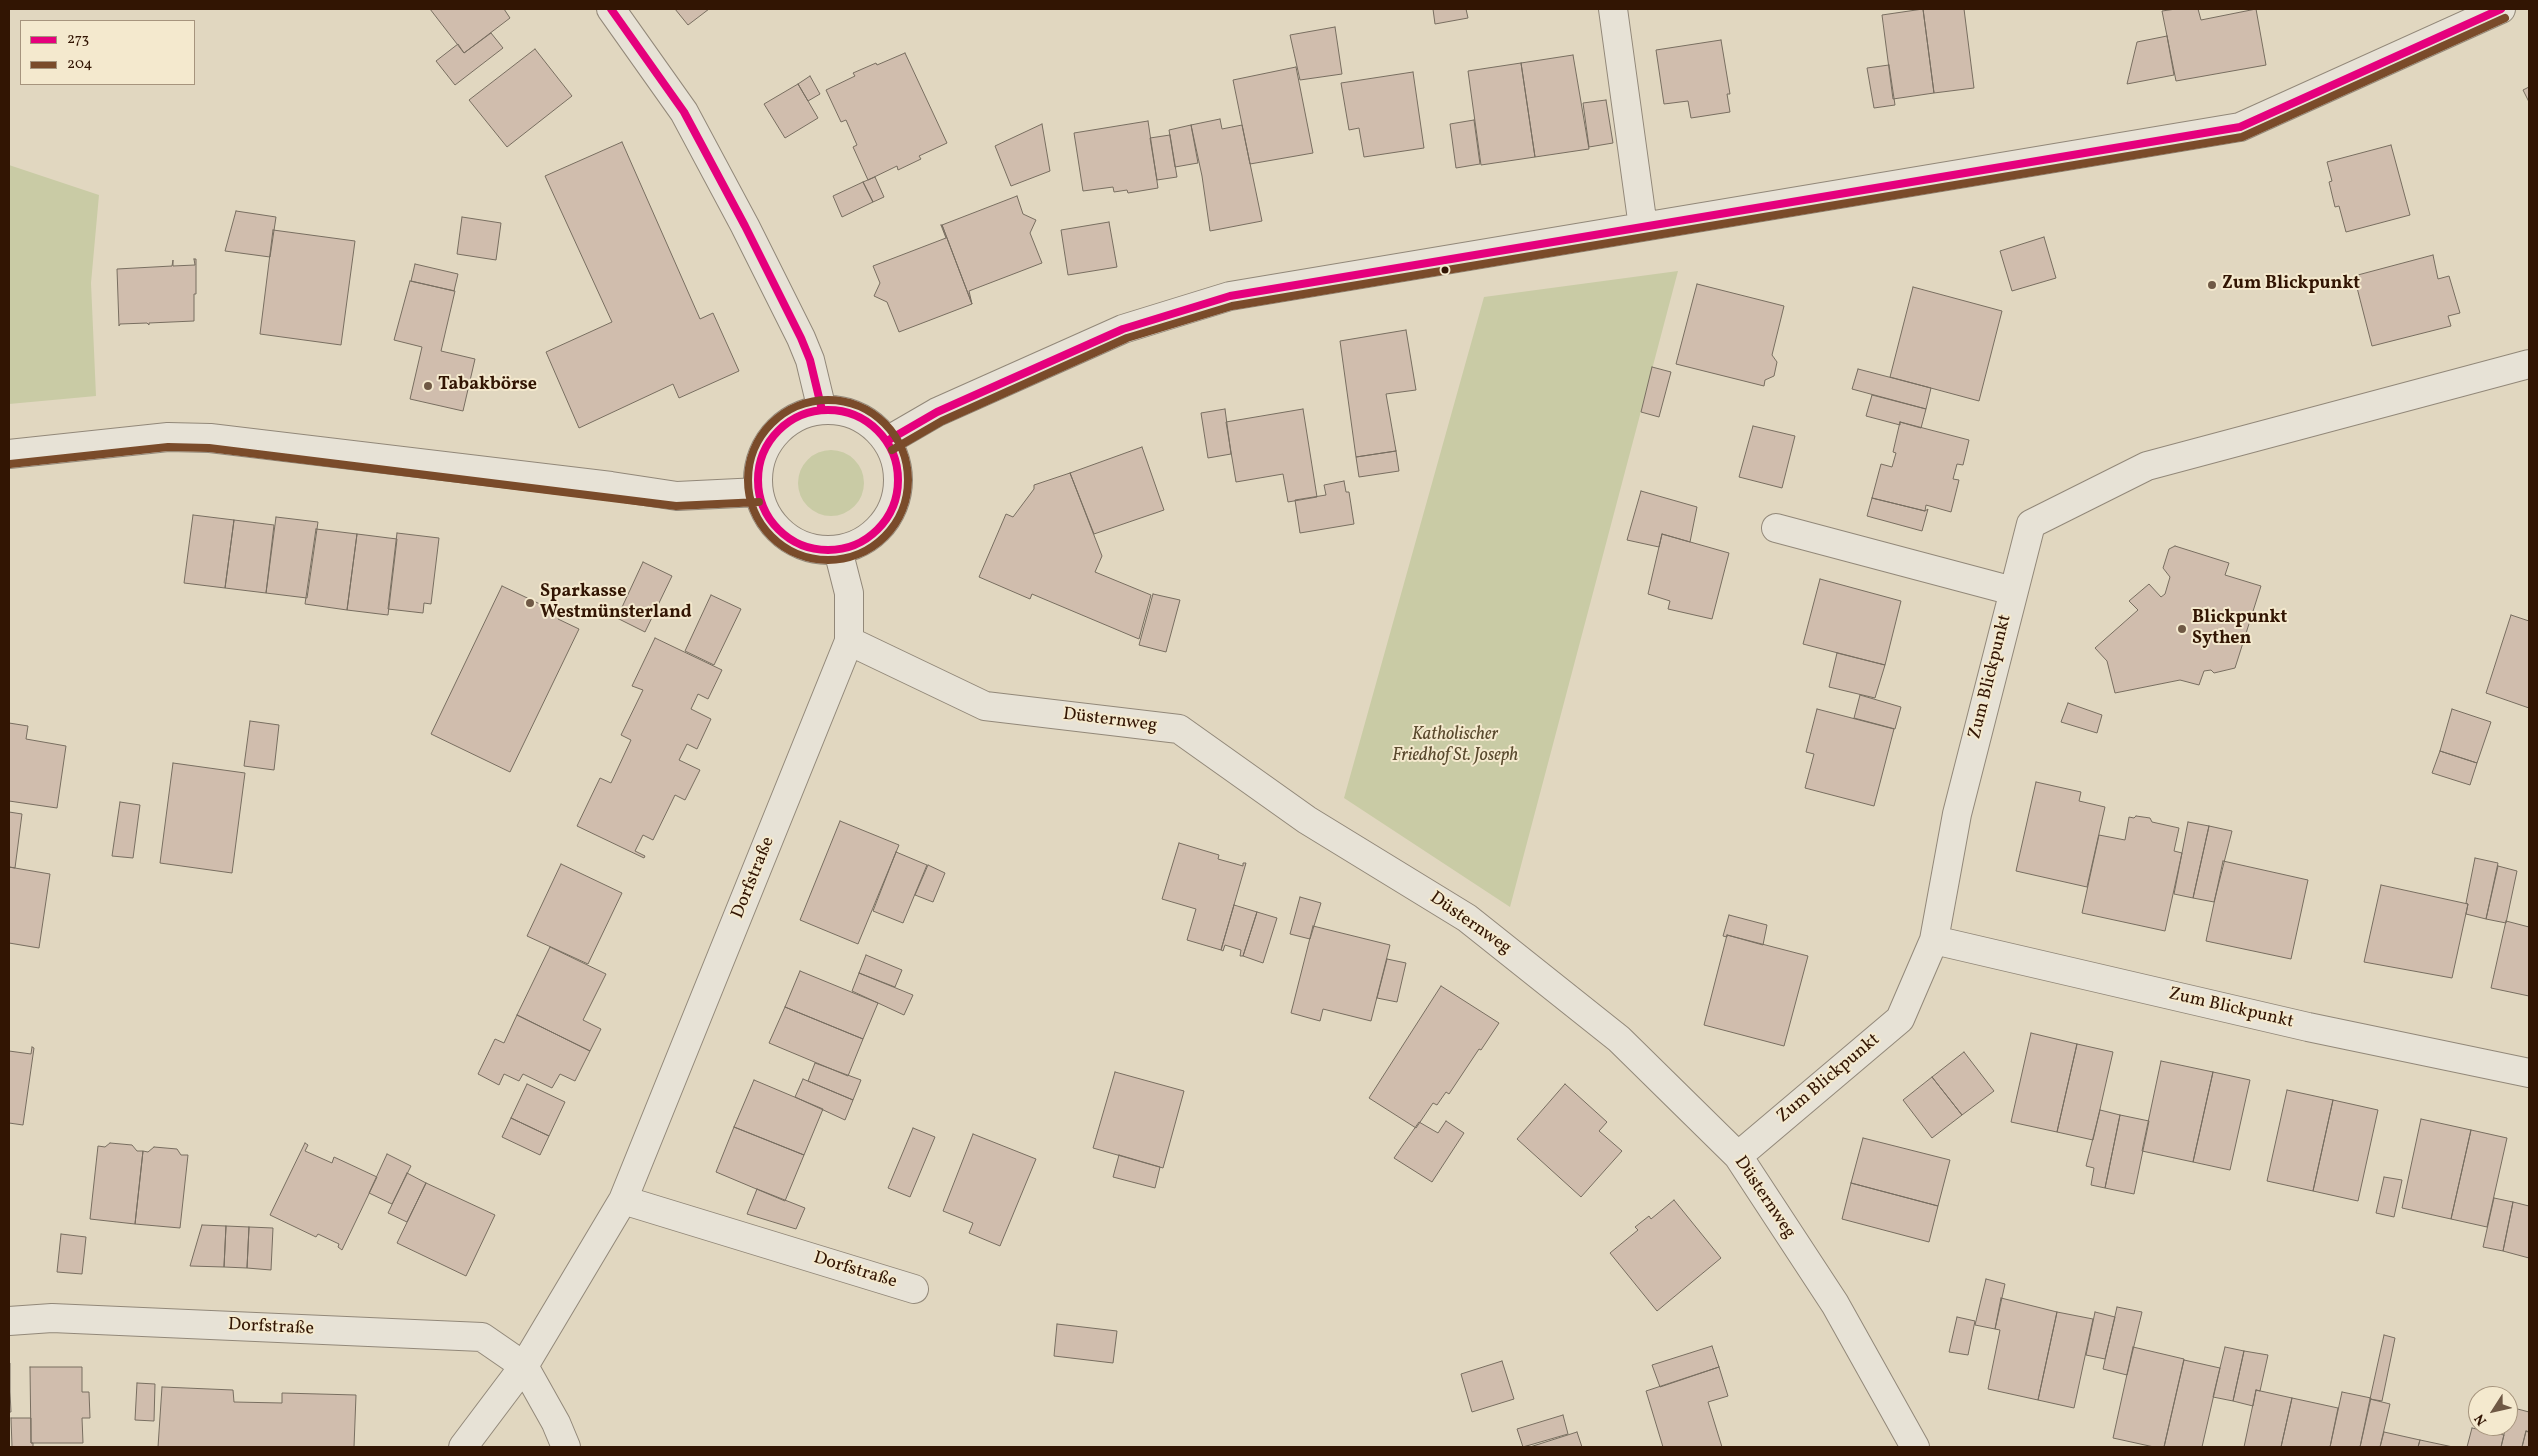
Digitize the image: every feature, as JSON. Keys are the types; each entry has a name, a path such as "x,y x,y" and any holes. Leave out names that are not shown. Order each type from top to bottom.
{"street":[{"path":"611,9 670,88 726,191 801,338 810,360 822,410"},
{"path":"1613,9 1643,227"},
{"path":"887,441 961,401 1123,329 1230,296 2240,127 2501,9"},
{"name":"Zum Blickpunkt","path":"1738,1156 1900,1019 1934,940 1957,814 2030,524 2147,466 2529,364"},
{"path":"822,410 834,410 859,416 870,423 887,441 896,462 899,486 893,509 880,529 860,543 838,550 811,548 787,537 768,517 759,492 760,463 773,437 795,418 822,410"},
{"path":"9,454 168,437 210,438 611,486 677,496 759,492"},
{"name":"Zum Blickpunkt","path":"1776,528 2013,591"},
{"name":"Dorfstraße","path":"463,1447 524,1366 623,1200 849,641 849,593 838,550"},
{"name":"Düsternweg","path":"849,641 985,706 1179,729 1307,820 1467,918 1619,1039 1738,1156 1835,1304 1916,1447"},
{"name":"Zum Blickpunkt","path":"1934,940 2308,1027 2529,1073"},
{"name":"Dorfstraße","path":"623,1200 914,1289"},
{"name":"Dorfstraße","path":"9,1322 52,1318 482,1337 524,1366"},
{"path":"524,1366 556,1424 566,1447"}],"green space":[{"path":"9,165 99,195 91,283 96,396 9,404"},
{"name":"Katholischer Friedhof St. Joseph","path":"1678,271 1510,907 1344,798 1484,297"},
{"path":"831,450 844,453 854,460 861,470 864,483 861,496 854,506 844,513 831,516 818,513 808,506 801,496 798,483 801,470 808,460 818,453"}],"building":[{"path":"430,9 504,9 510,18 464,53"},
{"path":"675,9 709,9 688,25"},
{"path":"1433,9 1466,9 1468,18 1435,24"},
{"path":"1923,9 1964,9 1974,88 1934,93"},
{"path":"1923,9 1934,93 1893,99 1882,15"},
{"path":"2198,9 2201,20 2256,9 2266,65 2176,81 2162,11"},
{"path":"1335,27 1342,74 1300,80 1290,35"},
{"path":"491,33 503,48 455,85 436,61 458,44 464,53"},
{"path":"2167,36 2174,75 2127,84 2137,42"},
{"path":"1721,40 1730,94 1727,94 1730,112 1691,118 1688,101 1664,104 1656,50"},
{"path":"535,49 572,96 507,147 469,100"},
{"path":"905,53 947,143 919,156 921,159 898,170 897,166 868,180 853,147 857,145 846,120 841,122 826,90 855,76 853,73"},
{"path":"1573,55 1589,149 1535,157 1521,63"},
{"path":"1521,63 1535,157 1481,165 1468,71"},
{"path":"1889,65 1895,105 1874,108 1867,68"},
{"path":"1296,67 1313,153 1250,164 1233,80"},
{"path":"1413,72 1424,148 1364,157 1359,128 1349,130 1341,83"},
{"path":"810,76 820,94 808,101 798,84"},
{"path":"798,84 818,118 785,138 764,104"},
{"path":"2529,87 2529,102 2523,90"},
{"path":"1606,100 1613,143 1589,147 1583,103"},
{"path":"1220,119 1222,129 1242,125 1262,221 1210,231 1202,176 1191,125"},
{"path":"1474,120 1480,164 1456,168 1450,124"},
{"path":"1148,121 1158,188 1128,193 1127,190 1114,192 1113,187 1083,191 1074,133"},
{"path":"1042,124 1050,171 1011,186 995,146"},
{"path":"1191,125 1198,163 1175,167 1169,130"},
{"path":"1170,135 1177,177 1157,180 1150,138"},
{"path":"622,142 700,319 713,313 739,371 679,398 673,384 579,428 546,352 612,322 545,176"},
{"path":"2391,145 2410,215 2346,232 2339,206 2335,207 2329,182 2332,181 2327,162"},
{"path":"875,177 884,197 873,202 863,182"},
{"path":"863,182 873,202 842,217 833,196"},
{"path":"1017,196 1023,214 1036,220 1030,233 1042,263 969,291 972,304 942,225"},
{"path":"236,211 276,217 270,257 225,251"},
{"path":"462,217 501,223 496,260 457,254"},
{"path":"1109,222 1117,267 1068,275 1061,230"},
{"path":"941,225 972,304 899,332 887,302 874,296 880,283 873,266 946,238"},
{"path":"273,230 355,241 341,345 260,334"},
{"path":"2044,237 2056,278 2012,291 2000,251"},
{"path":"2433,255 2438,279 2449,276 2460,313 2448,316 2451,326 2372,346 2354,276"},
{"path":"194,259 196,259 196,294 194,294 194,321 149,323 149,325 147,323 120,324 119,326 117,269 172,266 173,260 173,266 195,265"},
{"path":"415,264 458,274 454,291 411,281"},
{"path":"410,281 455,291 441,351 475,359 463,411 410,399 422,347 394,340"},
{"path":"1697,284 1784,306 1772,355 1777,362 1774,376 1765,380 1764,386 1676,364"},
{"path":"1913,287 2002,311 1979,401 1890,377"},
{"path":"1406,330 1416,390 1386,394 1396,451 1356,457 1340,341"},
{"path":"1652,367 1671,372 1659,417 1641,412"},
{"path":"1858,369 1931,388 1926,409 1852,389"},
{"path":"1872,395 1926,409 1921,428 1900,422 1900,425 1866,416"},
{"path":"1225,409 1231,454 1208,458 1201,413"},
{"path":"1303,409 1317,497 1288,502 1283,474 1236,482 1226,422"},
{"path":"1900,422 1969,440 1963,465 1957,464 1953,479 1959,480 1951,512 1926,505 1925,511 1872,498 1881,464 1892,467 1896,453 1893,452"},
{"path":"1753,426 1795,436 1782,488 1739,477"},
{"path":"1142,447 1164,510 1094,534 1070,473"},
{"path":"1396,451 1399,471 1359,477 1356,457"},
{"path":"1070,473 1102,556 1095,572 1151,595 1139,639 1032,594 1030,599 979,577 1006,514 1013,517 1034,489 1034,485"},
{"path":"1344,481 1346,492 1349,492 1354,524 1300,533 1295,500 1326,495 1324,485"},
{"path":"1641,491 1697,507 1690,542 1662,534 1659,547 1627,540"},
{"path":"1872,498 1925,511 1928,509 1922,531 1867,516"},
{"path":"193,515 234,520 225,588 184,583"},
{"path":"276,517 318,522 307,598 266,593"},
{"path":"234,520 274,525 266,593 225,588"},
{"path":"316,529 357,534 347,610 305,604"},
{"path":"397,533 439,538 431,604 424,603 423,613 388,609"},
{"path":"357,534 397,539 388,615 347,610"},
{"path":"1662,534 1729,553 1712,619 1668,609 1670,601 1648,594"},
{"name":"Blickpunkt Sythen","path":"2175,546 2229,563 2225,575 2261,586 2235,668 2214,673 2211,670 2204,671 2199,685 2180,680 2115,693 2107,661 2095,648 2138,610 2129,601 2149,584 2161,597 2165,594 2170,577 2163,568 2169,549"},
{"path":"643,562 672,576 645,632 617,618"},
{"path":"1820,579 1901,601 1885,665 1803,644"},
{"path":"502,586 561,614 558,619 579,629 510,772 431,734"},
{"path":"1153,594 1180,600 1166,652 1139,645"},
{"path":"711,595 741,609 714,665 685,651"},
{"path":"2511,615 2529,621 2529,708 2486,693"},
{"path":"655,638 722,670 708,699 698,694 691,709 711,719 697,749 687,744 679,760 700,770 685,800 675,795 653,840 643,835 635,851 645,856 644,858 577,826 600,778 611,783 631,740 621,735 643,690 632,686"},
{"path":"1837,653 1885,665 1875,698 1829,687"},
{"path":"1860,695 1901,707 1895,729 1854,718"},
{"path":"2068,703 2102,715 2097,733 2061,722"},
{"path":"1817,709 1894,729 1874,806 1805,788 1814,754 1806,752"},
{"path":"2452,709 2491,722 2477,763 2440,751"},
{"path":"250,721 279,725 274,770 244,766"},
{"path":"9,723 28,726 26,739 66,746 57,808 9,801"},
{"path":"2440,751 2477,763 2470,785 2432,773"},
{"path":"173,763 245,773 232,873 160,863"},
{"path":"2036,782 2081,792 2079,801 2105,807 2087,887 2016,871"},
{"path":"120,802 140,805 133,858 112,856"},
{"path":"9,812 22,814 15,868 9,867"},
{"path":"2136,816 2150,818 2152,822 2179,828 2174,851 2182,853 2165,931 2082,913 2099,835 2125,840 2129,817 2134,818"},
{"path":"840,821 899,845 858,944 800,920"},
{"path":"2188,822 2209,826 2193,898 2174,894"},
{"path":"2209,826 2232,831 2214,902 2193,898"},
{"path":"1179,843 1219,855 1218,859 1243,866 1243,863 1246,863 1221,950 1187,940 1196,909 1162,899"},
{"path":"896,852 927,865 903,923 873,911"},
{"path":"2475,858 2498,863 2486,919 2466,914 2468,904 2466,903"},
{"path":"2223,861 2308,880 2291,959 2206,941"},
{"path":"561,864 622,893 588,964 527,936"},
{"path":"928,865 945,873 933,902 915,895"},
{"path":"2498,866 2517,871 2506,923 2486,919"},
{"path":"9,867 50,874 39,948 9,943"},
{"path":"2381,885 2468,904 2452,978 2364,962"},
{"path":"1300,897 1321,903 1310,939 1290,934"},
{"path":"1234,905 1257,912 1243,956 1240,956 1241,950 1225,945 1223,951 1221,950"},
{"path":"1257,912 1277,918 1263,963 1243,956"},
{"path":"1729,915 1767,925 1763,945 1727,935 1727,937 1723,936"},
{"path":"2506,921 2529,927 2529,996 2491,988"},
{"path":"1313,926 1390,945 1371,1021 1323,1009 1320,1021 1291,1013"},
{"path":"1727,935 1808,956 1784,1046 1704,1025"},
{"path":"550,947 606,974 583,1020 601,1029 590,1051 517,1015"},
{"path":"866,955 902,970 895,987 859,973"},
{"path":"1387,959 1406,963 1397,1002 1377,998"},
{"path":"800,971 878,1003 863,1039 785,1007"},
{"path":"859,973 913,995 904,1015 852,991"},
{"path":"1441,986 1499,1023 1449,1094 1446,1092 1437,1105 1433,1103 1416,1128 1369,1098"},
{"path":"785,1007 863,1039 848,1076 769,1043"},
{"path":"517,1015 590,1051 575,1081 560,1074 552,1088 523,1074 519,1081 504,1074 499,1085 478,1074 495,1039 504,1043"},
{"path":"2031,1033 2077,1044 2057,1132 2011,1122"},
{"path":"2077,1044 2113,1052 2093,1140 2057,1132"},
{"path":"32,1047 34,1048 23,1125 9,1123 9,1051 31,1054"},
{"path":"1964,1052 1994,1091 1962,1115 1932,1077"},
{"path":"2161,1061 2213,1072 2193,1162 2142,1151"},
{"path":"815,1063 861,1080 853,1100 808,1081"},
{"path":"1115,1072 1184,1091 1163,1168 1093,1148"},
{"path":"2213,1072 2250,1080 2230,1170 2193,1162"},
{"path":"1932,1077 1962,1115 1932,1138 1903,1100"},
{"path":"803,1079 853,1100 845,1120 795,1097"},
{"path":"754,1080 823,1109 804,1155 734,1127"},
{"path":"527,1084 565,1102 549,1136 511,1118"},
{"path":"1565,1084 1607,1122 1599,1131 1622,1151 1581,1197 1517,1139"},
{"path":"2287,1090 2333,1100 2313,1191 2267,1181"},
{"path":"2333,1100 2378,1110 2358,1201 2313,1191"},
{"path":"2100,1110 2120,1115 2105,1188 2091,1185 2094,1168 2086,1166"},
{"path":"2120,1115 2149,1121 2134,1194 2105,1188"},
{"path":"511,1118 549,1136 540,1155 502,1137"},
{"path":"2421,1119 2471,1130 2451,1219 2402,1208"},
{"path":"1446,1121 1464,1133 1432,1182 1394,1158 1419,1122 1438,1133"},
{"path":"734,1127 804,1155 785,1201 716,1172"},
{"path":"913,1128 935,1137 910,1197 888,1188"},
{"path":"2471,1130 2507,1138 2487,1227 2451,1219"},
{"path":"973,1134 1036,1159 1000,1246 969,1233 973,1223 943,1211"},
{"path":"1863,1138 1950,1160 1938,1206 1851,1183"},
{"path":"110,1143 132,1145 137,1151 143,1151 135,1224 90,1219 98,1146 105,1147"},
{"path":"305,1143 308,1145 305,1151 332,1163 334,1157 377,1177 342,1250 338,1247 339,1244 318,1234 316,1237 270,1215"},
{"path":"154,1147 177,1149 181,1155 188,1155 180,1228 135,1224 143,1151 148,1152"},
{"path":"387,1154 411,1166 392,1204 369,1193"},
{"path":"1119,1155 1160,1167 1155,1188 1113,1177"},
{"path":"407,1173 426,1183 407,1222 388,1213"},
{"path":"2384,1177 2402,1180 2394,1217 2376,1213"},
{"path":"426,1183 495,1215 466,1276 397,1243"},
{"path":"1851,1183 1938,1206 1929,1242 1842,1219"},
{"path":"757,1189 805,1208 796,1229 747,1214"},
{"path":"2494,1198 2513,1202 2503,1251 2483,1247"},
{"path":"1674,1200 1721,1258 1657,1311 1610,1253 1638,1230 1635,1227 1649,1216 1651,1219"},
{"path":"2513,1202 2529,1206 2529,1258 2503,1251"},
{"path":"202,1225 226,1226 224,1267 190,1266"},
{"path":"226,1226 249,1227 247,1268 224,1267"},
{"path":"249,1227 273,1228 271,1270 247,1268"},
{"path":"61,1234 86,1237 82,1274 57,1272"},
{"path":"1986,1279 2005,1284 1995,1329 1975,1325"},
{"path":"2001,1298 2057,1312 2038,1400 1988,1389 2000,1330 1995,1329"},
{"path":"2117,1307 2142,1312 2127,1375 2103,1369"},
{"path":"2057,1312 2093,1319 2074,1408 2038,1400"},
{"path":"2095,1312 2115,1317 2105,1359 2086,1355"},
{"path":"1957,1317 1975,1321 1968,1355 1949,1352"},
{"path":"1057,1324 1117,1331 1113,1363 1054,1356"},
{"path":"2384,1335 2395,1338 2382,1401 2370,1399"},
{"path":"1712,1346 1719,1367 1660,1387 1652,1365"},
{"path":"2133,1347 2184,1359 2164,1447 2154,1447 2113,1438"},
{"path":"2225,1347 2244,1351 2233,1401 2213,1397"},
{"path":"2244,1351 2268,1355 2260,1391 2256,1390 2253,1406 2233,1401"},
{"path":"2184,1360 2220,1368 2202,1447 2164,1447"},
{"path":"1502,1361 1514,1399 1472,1412 1461,1374"},
{"path":"10,1363 10,1392 9,1392"},
{"path":"30,1367 82,1367 82,1392 89,1392 90,1418 82,1418 83,1443 31,1443"},
{"path":"1719,1367 1728,1396 1708,1402 1722,1447 1663,1447 1646,1391"},
{"path":"137,1383 155,1384 154,1421 135,1420"},
{"path":"162,1387 233,1390 234,1402 282,1403 282,1393 356,1395 354,1447 158,1447"},
{"path":"2256,1390 2292,1398 2281,1447 2244,1447"},
{"path":"10,1392 11,1412 9,1412"},
{"path":"2342,1392 2371,1398 2360,1447 2330,1447"},
{"path":"2292,1398 2338,1408 2330,1447 2281,1447"},
{"path":"2370,1399 2390,1404 2380,1447 2360,1447"},
{"path":"2518,1409 2529,1412 2528,1432 2526,1431 2522,1447 2501,1447 2504,1436 2518,1436"},
{"path":"1563,1415 1568,1434 1523,1447 1517,1429"},
{"path":"11,1418 31,1418 31,1443 33,1443 33,1447 12,1447"},
{"path":"2526,1431 2529,1432 2529,1447 2522,1447"},
{"path":"1577,1432 1582,1447 1530,1447"},
{"path":"2384,1432 2420,1440 2418,1447 2380,1447"},
{"path":"2470,1436 2504,1436 2501,1447 2467,1447"},
{"path":"2420,1440 2453,1447 2418,1447"}],"transit line":[{"name":"273","path":"611,9 684,112 745,226 801,338 810,360 822,410"},
{"name":"273","path":"887,441 937,412 1123,329 1230,296 2240,127 2501,9"},
{"name":"204","path":"892,450 942,421 1127,338 1232,306 2242,137 2505,18"},
{"name":"204","path":"820,400 836,400 866,409 885,423 902,449 908,472 908,480 908,488 902,511 885,537 866,551 851,557 836,560 820,560 790,551 766,531 757,518 751,503 748,488 748,472 757,442 777,418 790,409 805,403 820,400"},
{"name":"273","path":"828,410 842,411 855,415 878,430 893,453 897,466 898,480 897,494 893,507 878,530 855,545 842,549 828,550 814,549 801,545 778,530 763,507 759,494 758,480 759,466 763,453 778,430 801,415 814,411 828,410"},
{"name":"204","path":"10,464 168,447 209,448 676,506 759,502"}],"place":[{"name":"Zum Blickpunkt","path":"2212,285"},
{"name":"Tabakbörse","path":"428,386"},
{"name":"Sparkasse Westmünsterland","path":"530,603"},
{"name":"Blickpunkt Sythen","path":"2182,629"}]}
